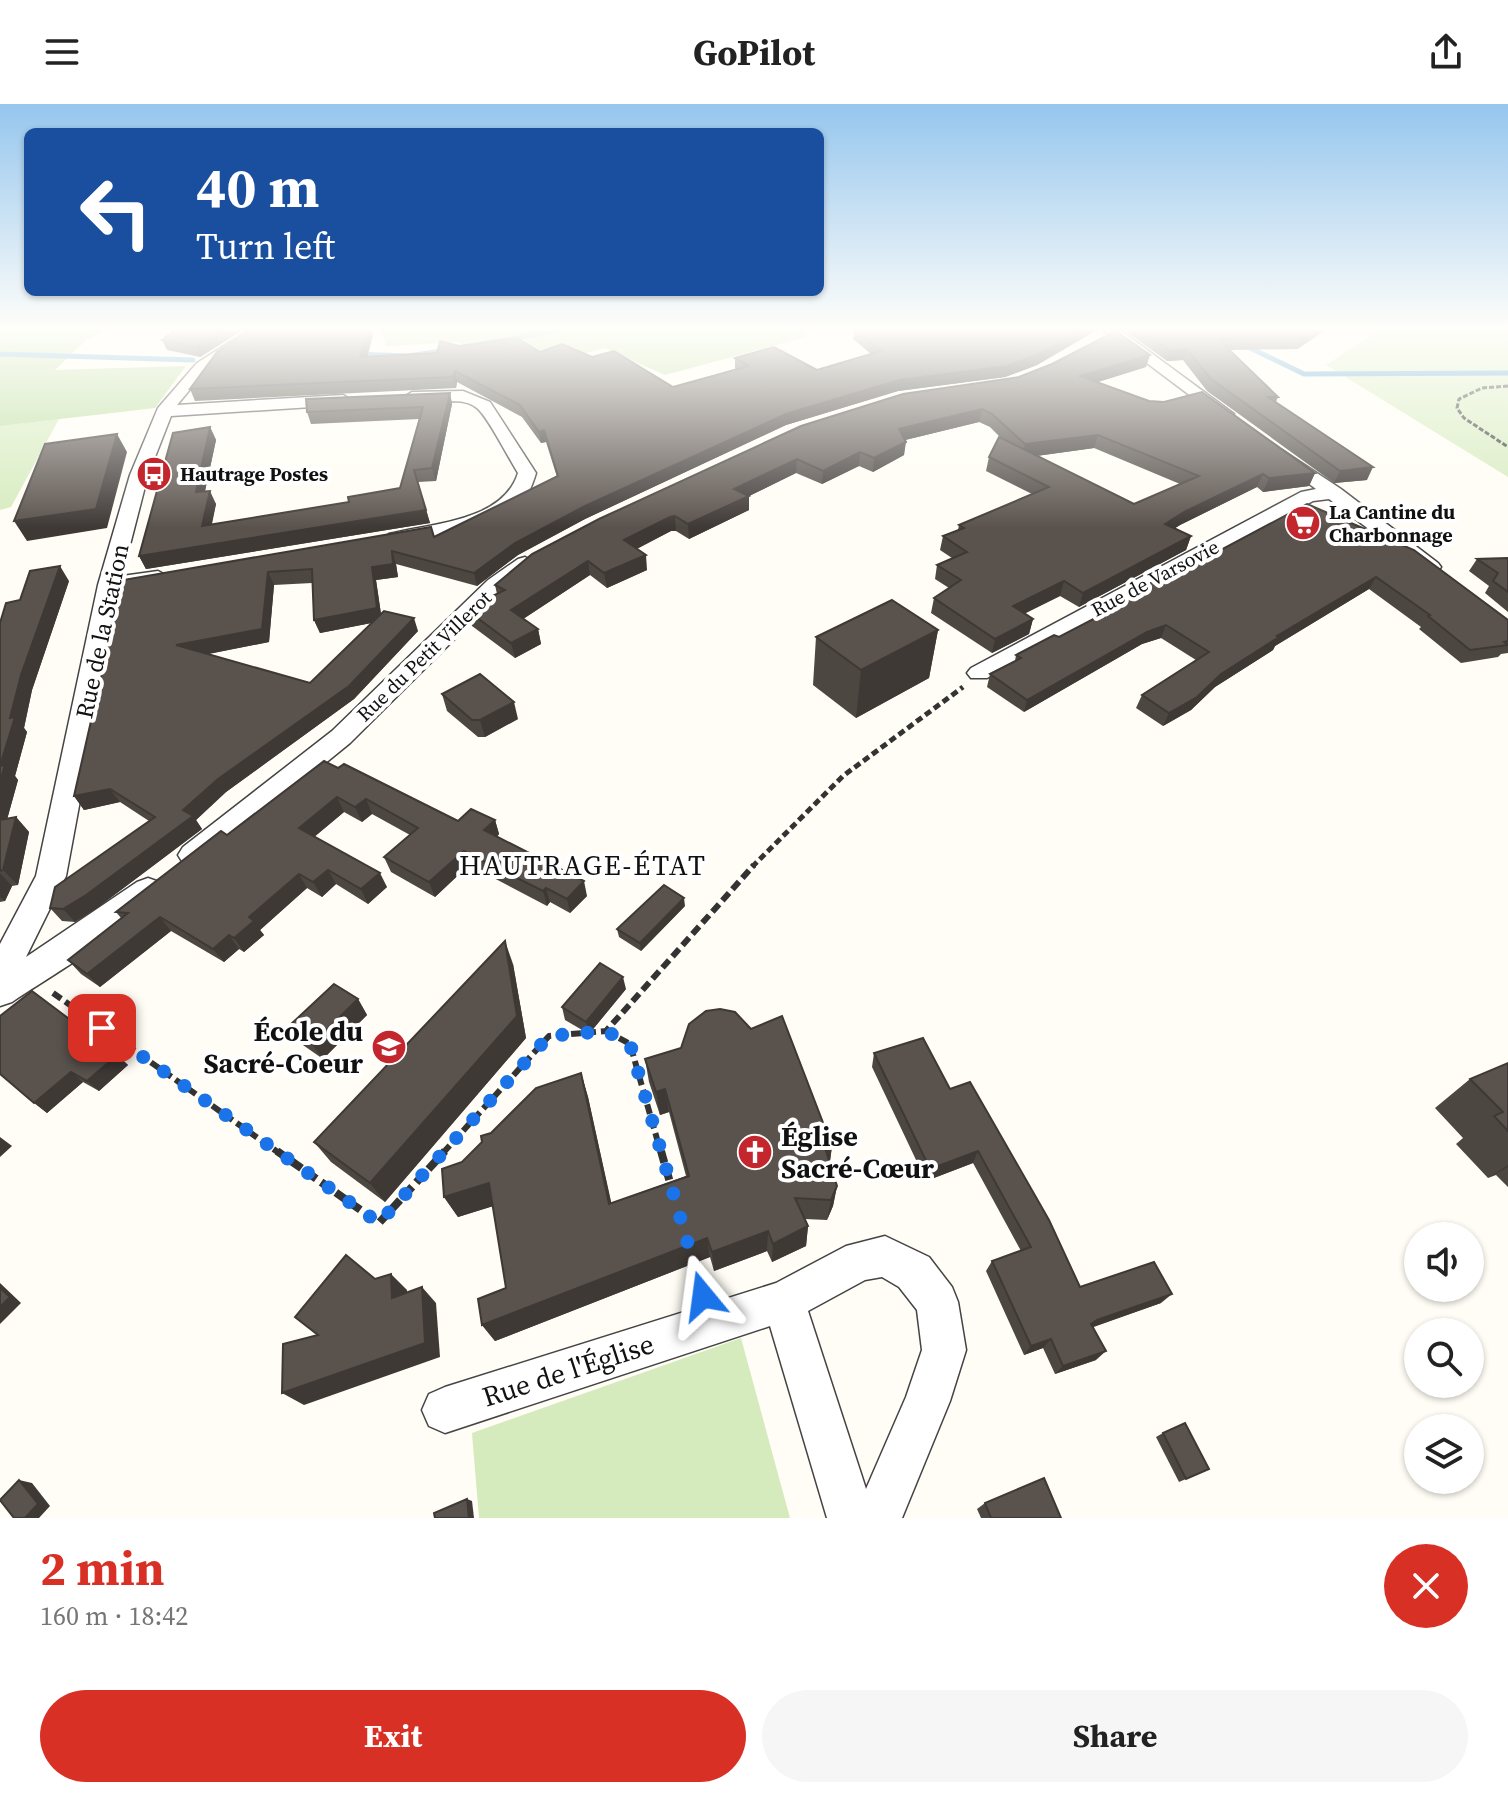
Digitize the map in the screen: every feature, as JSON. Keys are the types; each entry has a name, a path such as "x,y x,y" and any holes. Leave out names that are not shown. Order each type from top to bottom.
{"street":[{"name":"Rue de la Station","path":"13,971 16,949 51,876 109,585 139,475 164,411 177,396"},
{"path":"164,411 425,396"},
{"path":"382,540 443,530 481,517 509,503 520,494 527,482 527,473 484,405 476,400 454,396"},
{"path":"1199,396 1247,430"},
{"path":"1272,448 1443,576"},
{"name":"Rue de Varsovie","path":"979,673 1308,496 1334,493"},
{"name":"Rue du Petit Villerot","path":"0,992 13,971 110,919 287,783 341,737 496,585 539,555"},
{"path":"109,585 170,575"},
{"name":"Rue de l'Église","path":"445,1410 784,1301 860,1260 885,1256 914,1272 937,1302 944,1350 927,1401 878,1518"},
{"path":"784,1301 851,1518"}],"path":[{"path":"1464,396 1459,399 1457,408 1464,418 1508,447"},
{"path":"606,1031 746,873 843,776 953,696 979,673"},
{"path":"13,971 379,1223 549,1036 606,1031 630,1044 673,1192"},
{"path":"690,1250 711,1324"}],"green space":[{"path":"0,396 164,396 155,408 0,426"},
{"path":"1376,396 1508,396 1508,477"},
{"path":"59,419 11,507 0,510 0,426"},
{"path":"741,1338 790,1518 479,1518 472,1433"}],"building":[{"path":"449,396 432,468 414,470 426,510 139,556 173,433 210,427 196,492 210,491 202,526 349,502 348,497 400,488 423,407 307,412 306,399"},
{"path":"503,396 846,396 786,414 583,507 515,543 474,573 392,551 393,564 372,567 377,608 314,620 312,569 268,572 262,629 176,645 310,683 384,611 414,618 349,686 218,779 183,810 193,816 86,895 63,909 50,908 55,887 155,817 110,789 74,796 123,580 431,527 434,537 558,476 544,430 539,432 520,405"},
{"path":"897,396 1135,396 1164,402 1187,396 1208,396 1315,473 1269,478 1263,474 1186,511 1165,524 1191,536 1083,593 1064,581 1013,606 1033,619 995,639 934,598 961,580 937,565 967,552 943,536 964,528 959,525 1049,487 989,457 999,437 1134,504 1199,476 1098,435 1025,444 992,414 982,409 899,429 906,442 874,458 860,452 823,471 797,459 734,489 749,496 688,524 675,516 670,517 624,540 646,555 604,573 588,561 511,610 538,629 511,643 468,611 505,590 495,585 532,554 599,519 801,426"},
{"path":"1235,396 1277,396 1268,397 1373,467 1340,471"},
{"path":"117,434 96,509 14,521 45,444"},
{"path":"1307,504 1414,550 1508,620 1508,641 1504,642 1508,645 1470,650 1430,615 1376,577 1277,636 1221,674 1197,697 1169,713 1142,695 1209,652 1166,625 1147,632 1027,700 990,674 1021,658 1016,655 1054,635 1059,637 1109,611 1104,608 1214,549 1219,551"},
{"path":"1508,558 1508,592 1493,581 1498,573 1477,559"},
{"path":"60,566 21,675 10,718 15,717 0,766 0,623 6,603 20,600 30,571"},
{"path":"892,600 938,630 861,670 816,637"},
{"path":"480,674 514,702 480,720 472,720 442,694"},
{"path":"324,761 338,768 344,764 458,821 471,809 495,820 484,830 584,881 567,899 546,888 543,891 464,851 429,882 384,857 418,828 366,799 355,807 337,797 299,828 380,873 361,889 328,870 313,882 299,874 249,917 254,921 234,938 229,935 213,949 160,917 87,974 68,960 128,913 116,912 221,831 227,835"},
{"path":"16,817 3,870 0,871 0,820"},
{"path":"664,885 684,898 640,943 617,929"},
{"path":"505,941 517,1016 370,1183 314,1142"},
{"path":"600,963 623,977 586,1022 562,1007"},
{"path":"334,984 358,999 312,1044 288,1027"},
{"path":"32,991 117,1055 87,1081 71,1072 34,1103 0,1074 0,1016"},
{"path":"720,1009 735,1012 751,1029 782,1016 832,1146 825,1148 837,1186 831,1200 795,1198 808,1226 773,1244 768,1231 712,1252 707,1238 482,1325 478,1299 506,1288 489,1183 444,1197 442,1169 462,1162 482,1142 481,1136 491,1133 536,1088 581,1073 609,1204 689,1176 665,1089 656,1092 645,1059 681,1048 689,1024 706,1011"},
{"path":"923,1038 950,1089 970,1082 1049,1220 1080,1287 1154,1262 1172,1294 1091,1324 1106,1351 1063,1366 1051,1339 1031,1346 992,1261 1031,1247 978,1151 930,1169 874,1053"},
{"path":"1508,1063 1508,1131 1494,1116 1503,1112 1470,1079"},
{"path":"346,1255 375,1279 391,1274 392,1298 422,1287 425,1343 282,1393 283,1344 318,1335 295,1317"},
{"path":"0,1288 10,1297 0,1307"},
{"path":"1185,1423 1209,1469 1186,1479 1163,1433"},
{"path":"1044,1478 1061,1518 991,1518 985,1503"},
{"path":"19,1480 38,1504 25,1518 14,1518 0,1500"},
{"path":"467,1499 469,1518 435,1518 434,1513"}],"place":[{"name":"Hautrage Postes","path":"154,474"},
{"name":"La Cantine du Charbonnage","path":"1303,523"},
{"name":"École du Sacré-Coeur","path":"389,1047"},
{"name":"Église Sacré-Cœur","path":"755,1152"}],"district":[{"name":"HAUTRAGE-ÉTAT","path":"583,865"}],"route":[{"path":"102,1028 379,1223 549,1036 606,1031 630,1044 703,1296"}]}
